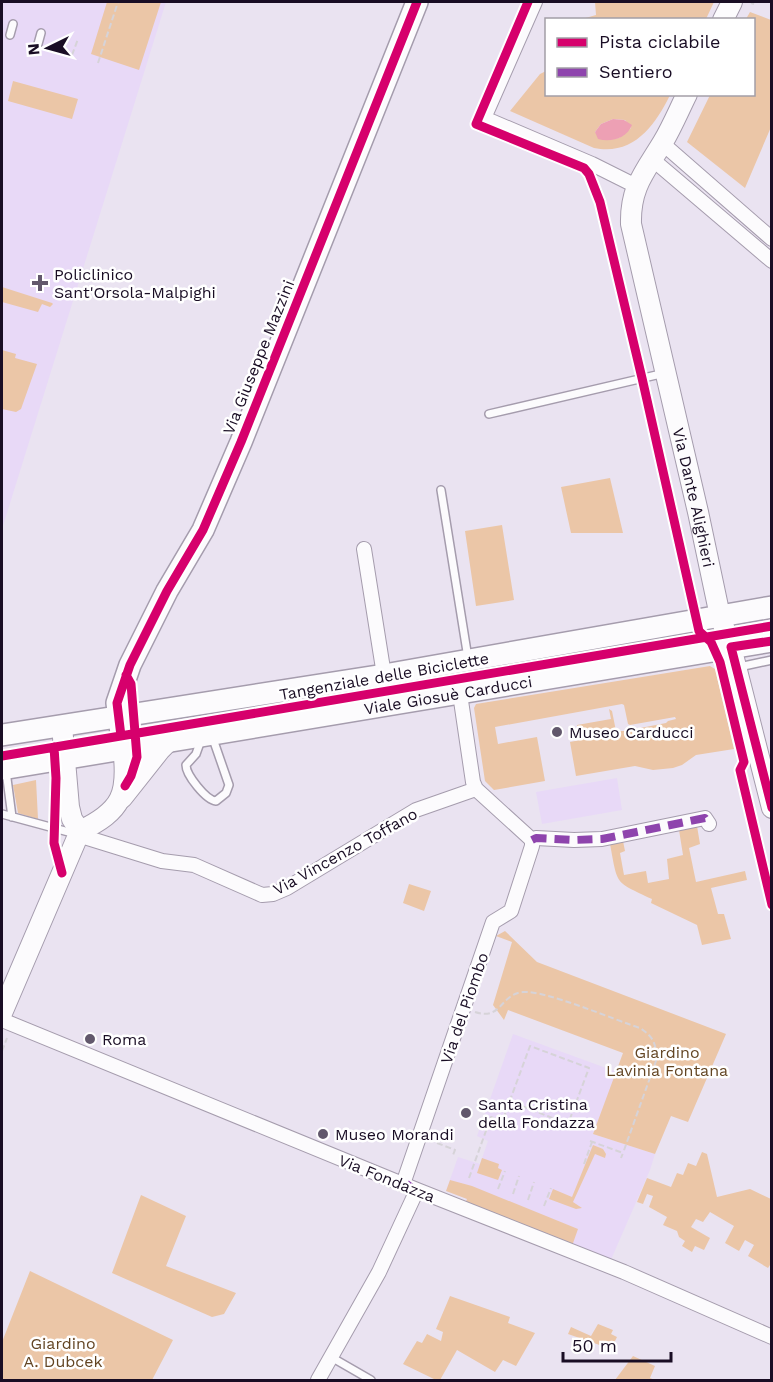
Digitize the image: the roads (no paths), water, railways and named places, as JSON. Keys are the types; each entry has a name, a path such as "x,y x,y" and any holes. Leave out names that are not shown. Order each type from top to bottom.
{"main road":[{"name":"Via Giuseppe Mazzini","path":"123,748 118,717 119,697 130,665 167,591 202,530 241,442 417,2"},
{"name":"Viale Giosuè Carducci","path":"2,735 384,675 771,608"},
{"name":"Viale Giosuè Carducci","path":"4,769 460,694 734,657 771,641"},
{"path":"460,694 462,662"},
{"path":"206,704 206,735"}],"street":[{"path":"535,2 484,118 592,164 636,186 686,96"},
{"path":"726,18 746,3"},
{"path":"657,151 771,239"},
{"path":"657,151 769,254"},
{"name":"Via Dante Alighieri","path":"636,186 631,210 631,224 720,616 734,657 771,808"},
{"name":"Viale Giosuè Carducci","path":"364,549 384,675"},
{"path":"460,694 476,789 532,840 536,838 574,840 603,838 705,818 709,824"},
{"path":"62,726 70,813 79,833"},
{"path":"2,1013 79,833 104,818 170,741"},
{"path":"121,800 126,775 123,748"},
{"name":"Via Vincenzo Toffano","path":"79,833 162,861 194,865 262,895 268,895 287,888 416,810 476,789"},
{"name":"Via del Piombo","path":"318,1380 380,1272 411,1186 464,1008 494,922 511,911 532,840"},
{"name":"Via Fondazza","path":"6,1025 624,1272 771,1337"}],"lane":[{"path":"10,35 13,24"},
{"path":"38,44 41,33"},
{"path":"489,414 665,372"},
{"path":"441,490 462,662"},
{"path":"734,657 771,660"},
{"path":"206,735 229,785 226,793 216,801 208,798 185,768 206,735"},
{"path":"4,769 12,817"},
{"path":"2,814 79,833"},
{"path":"331,1357 371,1380"}],"place":[{"name":"Policlinico Sant'Orsola-Malpighi","path":"40,283"},
{"name":"Museo Carducci","path":"557,732"},
{"name":"Roma","path":"90,1039"},
{"name":"Santa Cristina della Fondazza","path":"466,1113"},
{"name":"Museo Morandi","path":"323,1134"}],"park label":[{"name":"Giardino Lavinia Fontana","path":"667,1061"},
{"name":"Giardino A. Dubcek","path":"63,1352"}]}
